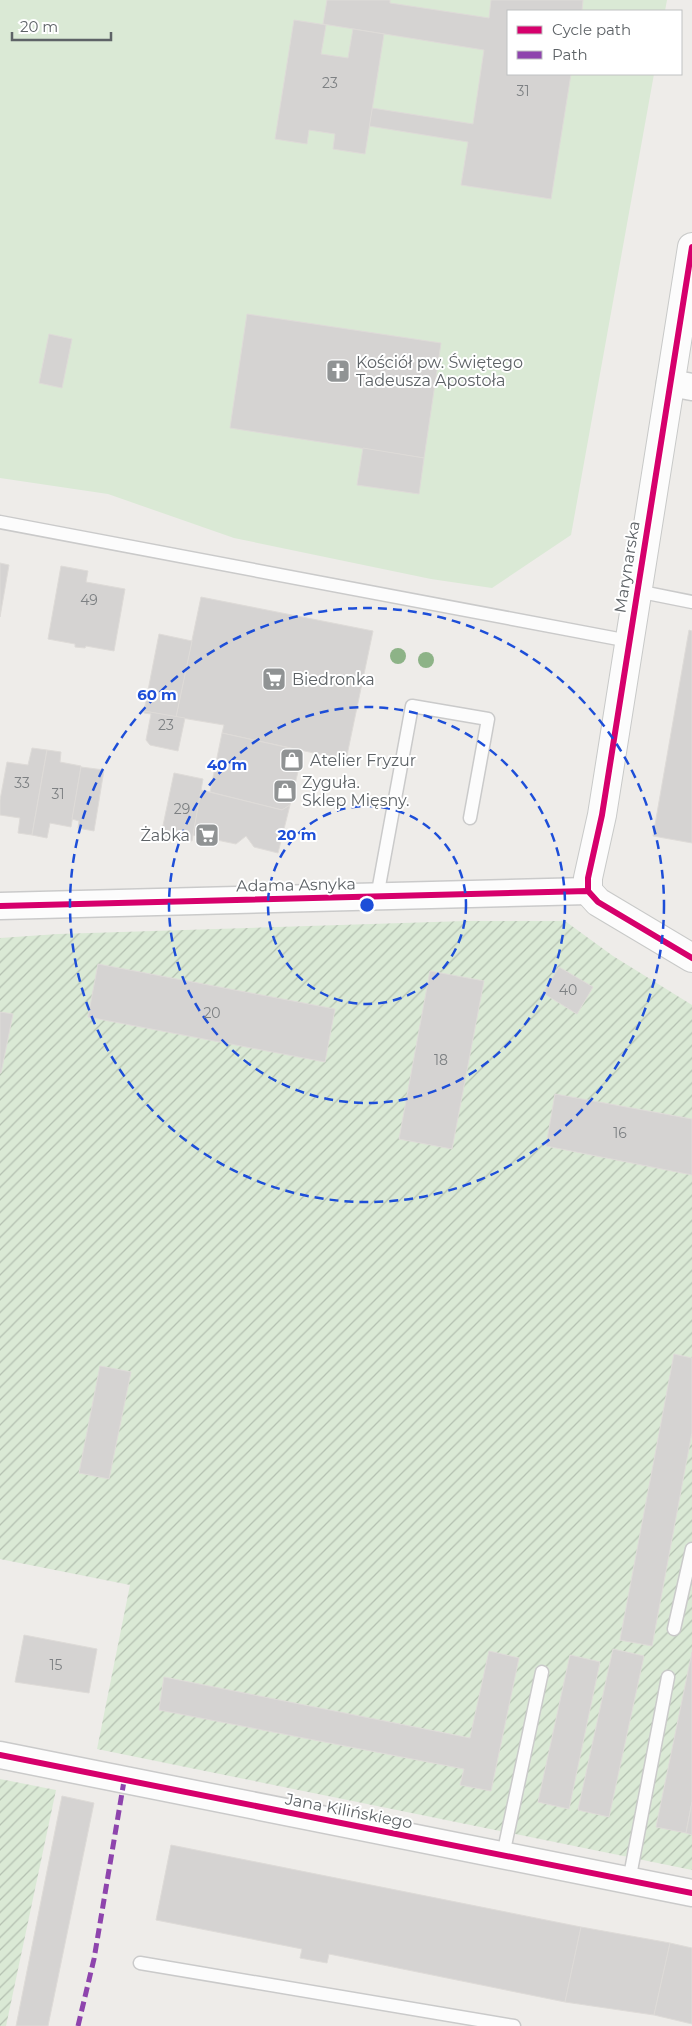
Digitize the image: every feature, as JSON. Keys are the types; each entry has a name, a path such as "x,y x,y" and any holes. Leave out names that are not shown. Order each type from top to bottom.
{"street":[{"name":"Marynarska","path":"588,892 588,878 602,815 637,591 681,385 692,247"},
{"name":"Adama Asnyka","path":"0,906 588,892"},
{"path":"588,892 598,902 692,958"},
{"name":"Jana Kilińskiego","path":"0,1754 692,1893"}],"lane":[{"path":"0,522 629,641"},
{"path":"637,591 692,602"},
{"path":"377,898 412,706 488,719 470,818"},
{"path":"674,1629 692,1549"},
{"path":"503,1855 542,1672"},
{"path":"629,1881 668,1677"},
{"path":"140,1963 514,2026"}],"green space":[{"path":"0,0 667,0 665,10 507,10 507,75 654,75 571,535 492,588 431,579 234,538 108,494 0,478"},
{"path":"465,921 565,921 613,956 692,1005 692,1870 97,1749 130,1585 0,1559 0,938 58,934"},
{"path":"0,1779 56,1790 6,2026 0,2026"}],"building":[{"path":"327,0 390,0 390,3 489,18 491,0 583,0 582,10 507,10 507,75 571,75 551,199 461,185 468,142 369,126 372,108 473,124 484,50 323,24"},
{"path":"294,20 326,25 321,54 348,58 353,29 384,34 365,154 333,149 335,134 309,130 307,144 275,139"},
{"name":"Kościół pw. Świętego Tadeusza Apostoła","path":"247,314 441,343 424,458 230,428"},
{"path":"49,334 72,339 62,388 39,383"},
{"path":"363,448 424,458 419,494 357,485"},
{"path":"0,563 9,565 0,617"},
{"path":"61,566 88,571 86,582 125,589 114,651 86,646 85,648 75,647 75,644 48,639"},
{"name":"Biedronka","path":"201,597 373,631 346,760 222,733 224,725 176,717"},
{"path":"689,630 692,631 692,843 653,836"},
{"path":"159,634 192,641 176,717 144,711"},
{"path":"144,711 185,718 178,751 150,745 146,740 151,714 144,713"},
{"path":"222,733 303,751 290,805 282,810 210,792"},
{"path":"32,748 47,750 32,835 18,833 20,818 0,815 0,800 7,762 28,765"},
{"path":"47,750 61,752 60,762 81,766 71,827 50,823 47,838 32,835"},
{"path":"81,767 104,770 94,831 78,828 79,821 72,819"},
{"path":"174,773 203,779 192,841 161,835"},
{"path":"201,790 282,810 290,805 278,853 254,847 246,836 236,844 193,835"},
{"path":"98,964 335,1009 325,1062 88,1017"},
{"path":"559,967 593,987 577,1014 543,993"},
{"path":"430,971 484,981 452,1149 399,1139"},
{"path":"0,1012 13,1014 1,1073 0,1073"},
{"path":"555,1094 692,1119 692,1175 546,1146"},
{"path":"674,1354 692,1358 692,1432 652,1646 620,1640"},
{"path":"100,1366 131,1372 109,1479 79,1473"},
{"path":"24,1635 97,1649 89,1693 15,1682"},
{"path":"613,1649 644,1656 609,1817 578,1810"},
{"path":"489,1651 519,1658 491,1791 460,1785 464,1769 159,1710 164,1677 470,1738"},
{"path":"692,1652 692,1802 686,1833 656,1827"},
{"path":"570,1655 600,1662 569,1809 538,1802"},
{"path":"62,1796 94,1803 48,2026 16,2026"},
{"path":"692,1802 692,1835 686,1833"},
{"path":"171,1845 581,1927 565,2002 329,1954 327,1963 300,1958 302,1949 156,1920"},
{"path":"581,1927 670,1943 654,2015 565,2002"},
{"path":"670,1943 692,1948 692,2024 654,2015"}],"marked path":[{"path":"78,2026 94,1959 124,1781"}],"cycle path":[{"path":"588,891 588,878 602,815 692,247"},
{"path":"0,906 588,891 598,902 692,958"},
{"path":"0,1755 692,1893"}],"place":[{"name":"Kościół pw. Świętego Tadeusza Apostoła","path":"338,371"},
{"name":"Biedronka","path":"274,679"},
{"name":"Atelier Fryzur","path":"292,760"},
{"name":"Zyguła. Sklep Mięsny.","path":"285,791"},
{"name":"Żabka","path":"207,835"}]}
